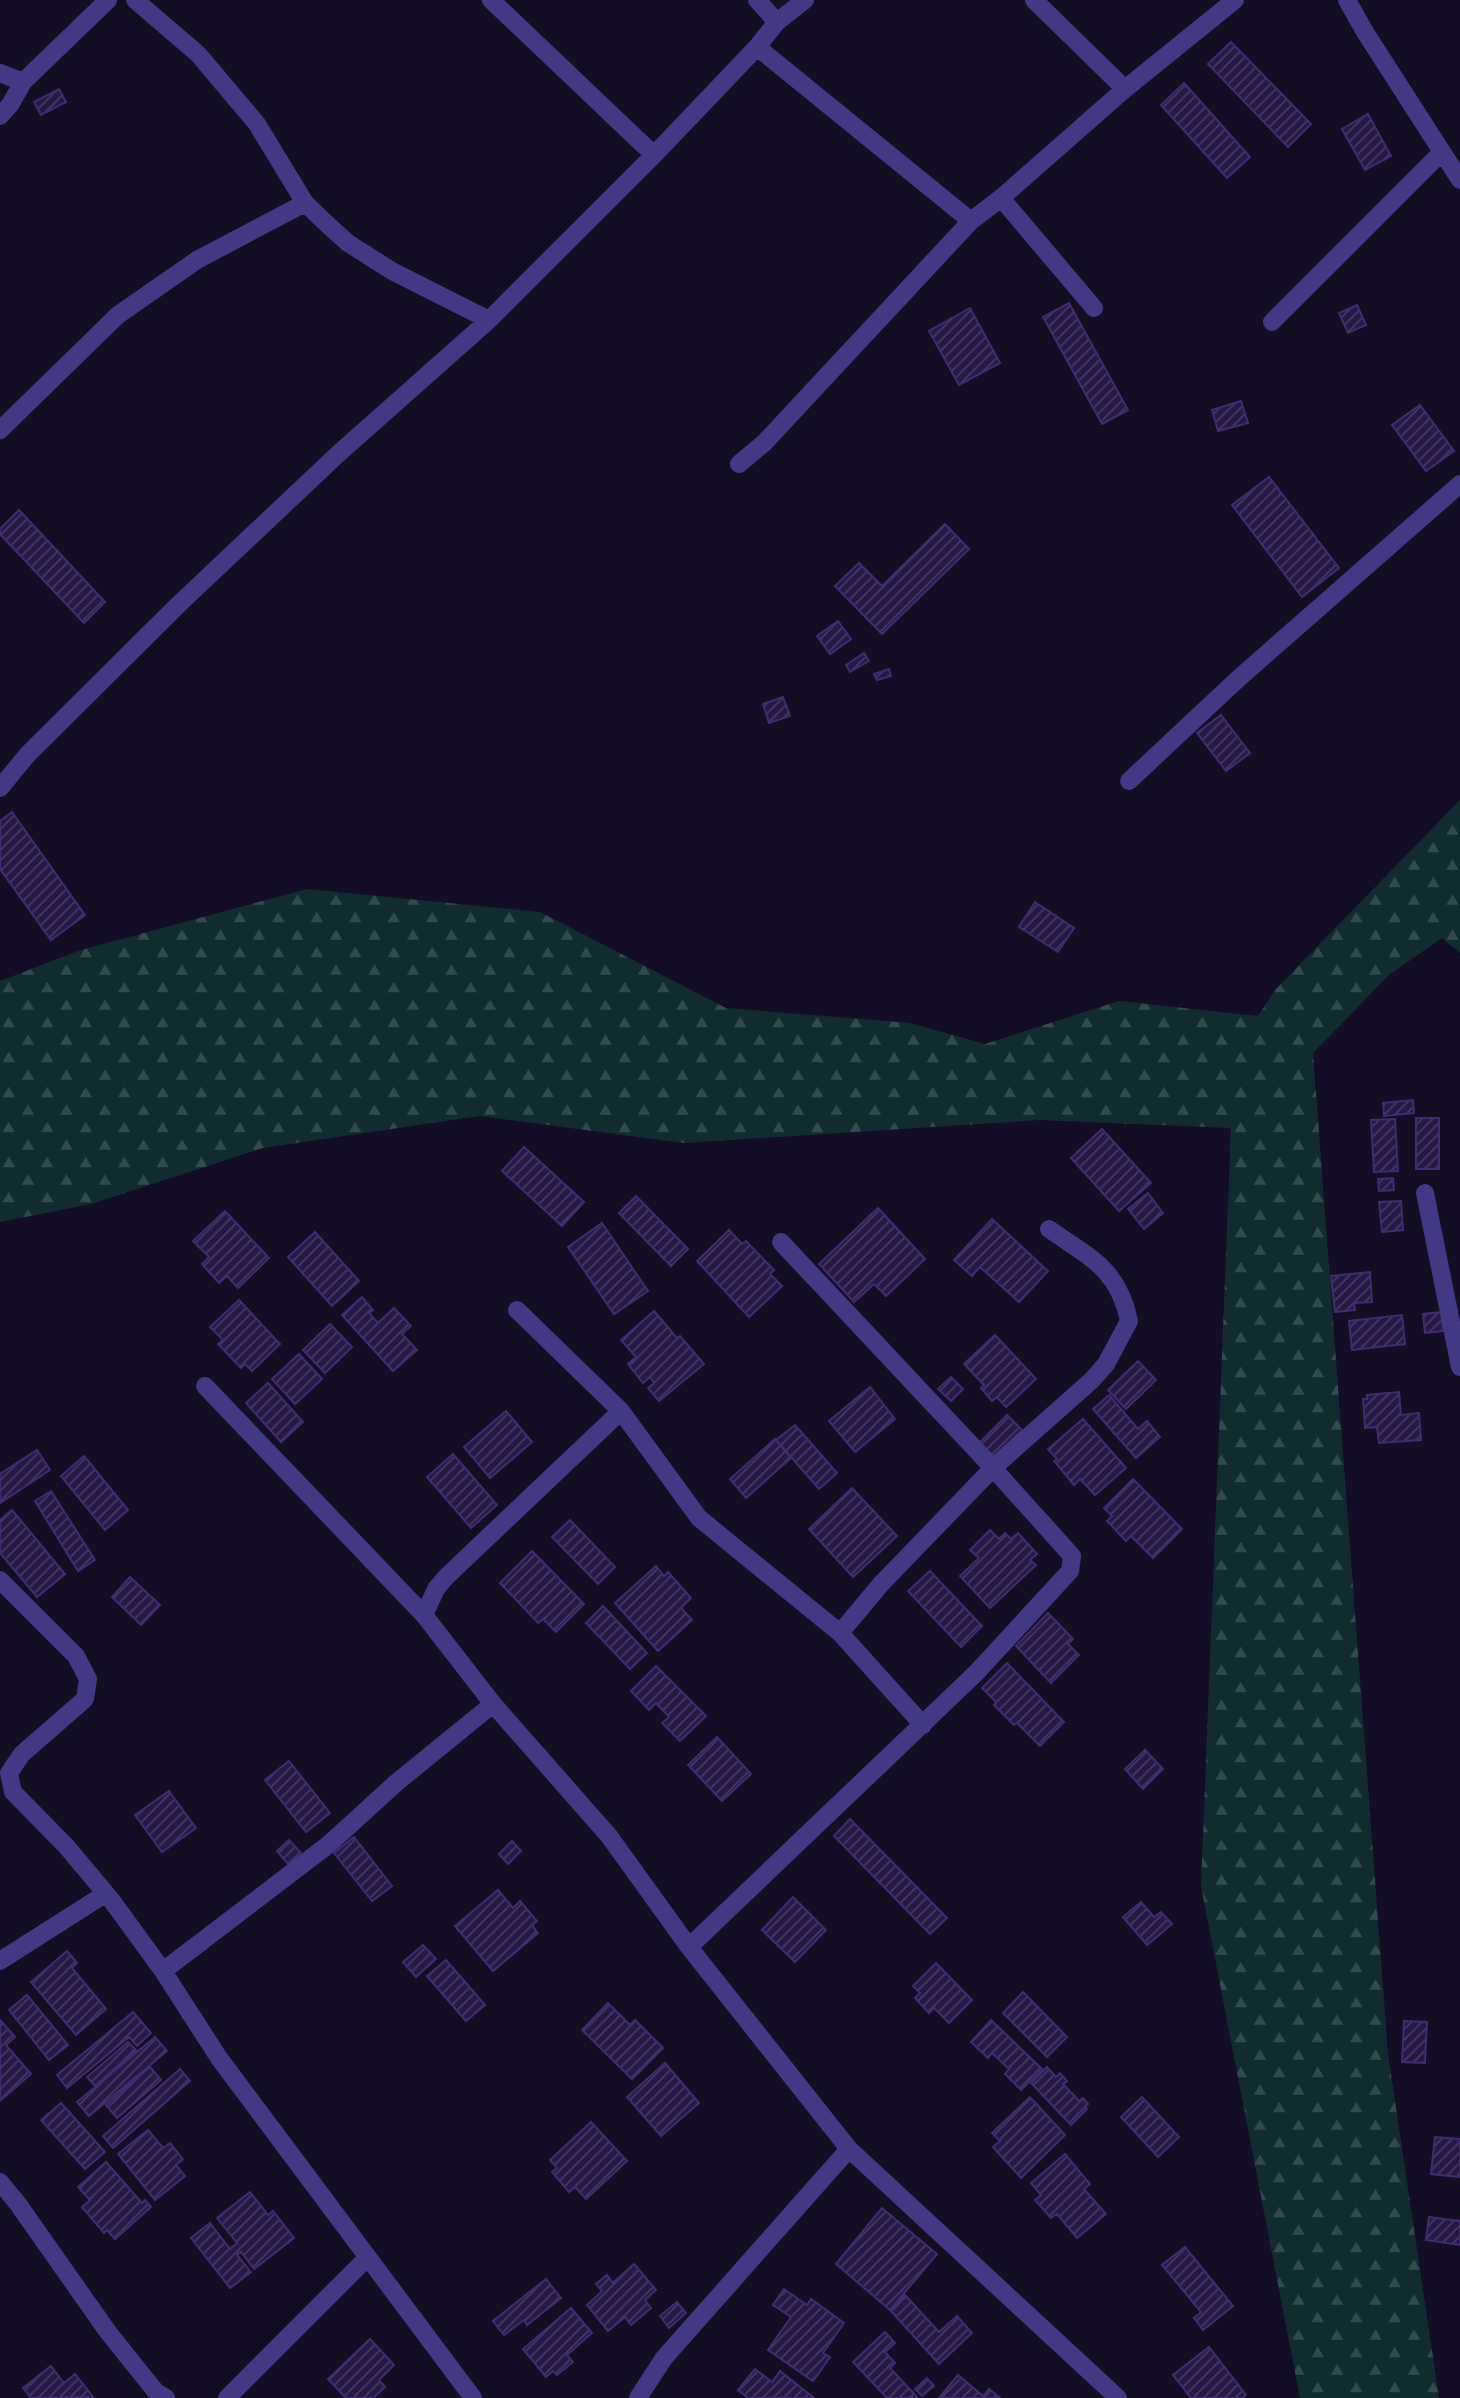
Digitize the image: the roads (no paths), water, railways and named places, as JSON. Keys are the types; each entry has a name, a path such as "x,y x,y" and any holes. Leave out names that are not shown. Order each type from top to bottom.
{"street":[{"path":"0,116 23,82 108,0"},
{"path":"135,0 198,54 257,124 305,203 348,243 391,271 489,320"},
{"path":"491,0 654,155"},
{"path":"757,0 777,22"},
{"path":"0,788 28,754 178,605 338,454 489,320 654,155 757,47 777,22 805,0"},
{"path":"1034,0 1125,89"},
{"path":"738,464 764,443 971,221 1125,89 1235,0"},
{"path":"1347,0 1460,180"},
{"path":"757,47 971,221"},
{"path":"0,73 23,82"},
{"path":"1272,322 1442,152"},
{"path":"1001,198 1094,308"},
{"path":"0,430 118,316 197,260 305,203"},
{"path":"1129,781 1239,678 1460,484"},
{"path":"1425,1194 1460,1367"},
{"path":"840,1633 881,1584 993,1468 1092,1380 1106,1364 1129,1321 1125,1301 1106,1269 1049,1229"},
{"path":"689,1947 976,1674 1070,1571 1072,1556 781,1242"},
{"path":"517,1310 621,1411 699,1518 840,1633 923,1725"},
{"path":"205,1385 424,1615 493,1704 609,1836 689,1947 849,2149 1118,2398"},
{"path":"424,1615 436,1590 446,1577 621,1411"},
{"path":"0,1580 76,1656 88,1679 85,1699 22,1754 9,1773 13,1791 106,1894 163,1971 219,2059 474,2398"},
{"path":"163,1971 328,1845 396,1783 493,1704"},
{"path":"0,1961 106,1894"},
{"path":"638,2398 664,2357 849,2149"},
{"path":"0,2182 108,2332 156,2392 166,2398"},
{"path":"227,2398 368,2257"}]}
